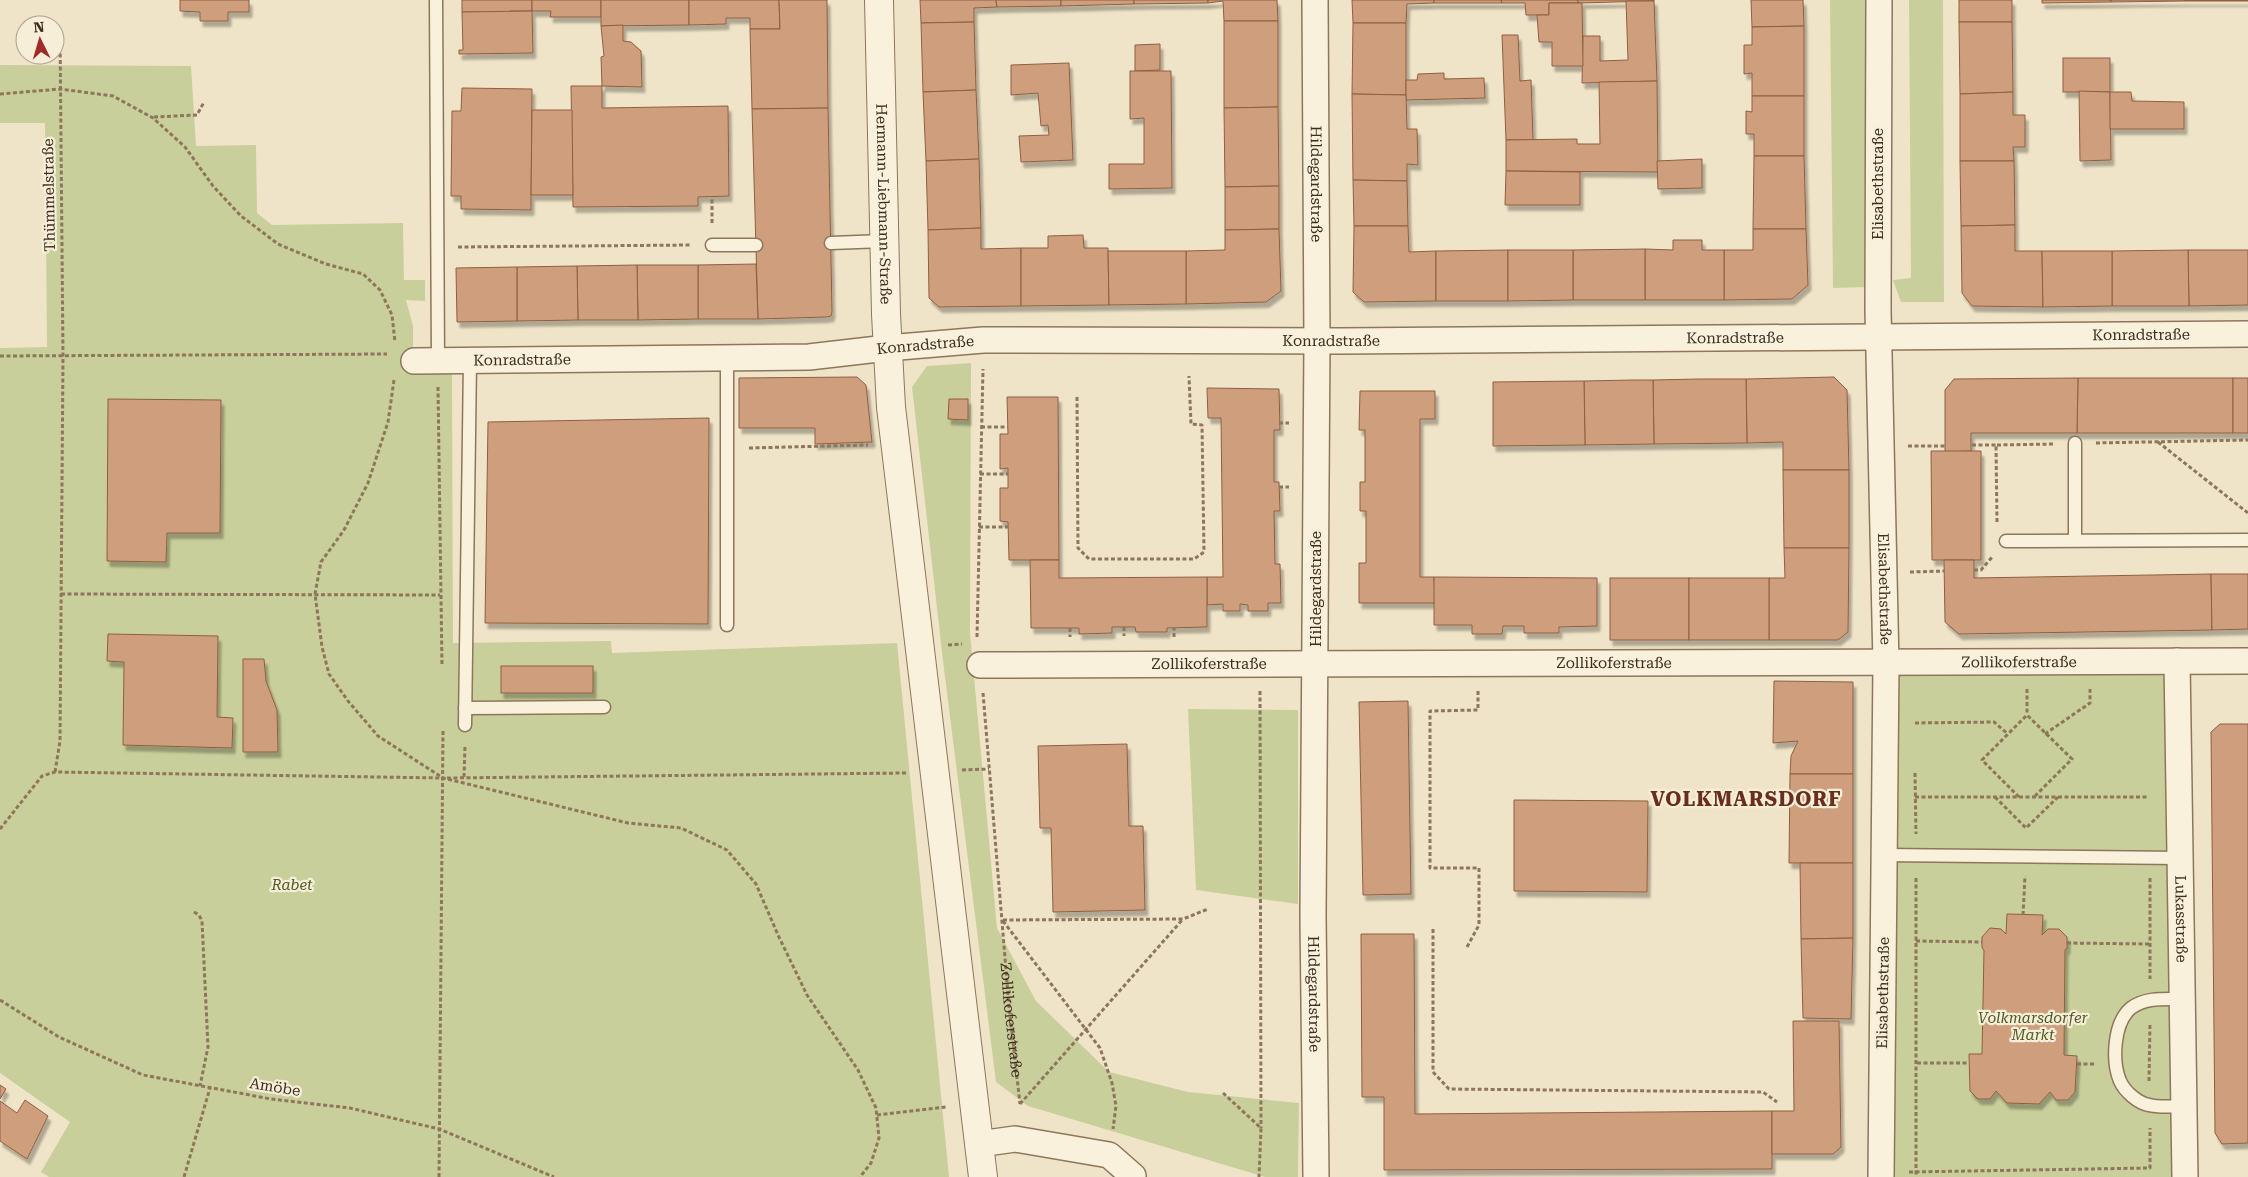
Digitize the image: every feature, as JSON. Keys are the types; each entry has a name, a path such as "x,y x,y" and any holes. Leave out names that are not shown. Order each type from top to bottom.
{"street":[{"name":"Hermann-Liebmann-Straße","path":"879,0 887,348 891,406 981,1163"},
{"name":"Hildegardstraße","path":"1315,0 1317,341 1313,916 1316,1177"},
{"name":"Elisabethstraße","path":"1878,0 1878,337 1886,664 1881,1175"},
{"name":"Konradstraße","path":"414,361 809,357 983,340 1317,341 2248,334"},
{"name":"Lukasstraße","path":"2177,661 2186,1177"},
{"name":"Zollikoferstraße","path":"980,665 1316,663 1886,664 2248,661"},
{"path":"981,1163 1015,1140 1109,1155 1131,1177"}],"lane":[{"path":"436,0 438,362"},
{"path":"831,243 884,241"},
{"path":"712,245 756,245"},
{"path":"727,358 727,625"},
{"path":"465,725 470,361"},
{"path":"2075,443 2075,540"},
{"path":"2006,541 2248,540"},
{"path":"465,708 604,707"},
{"path":"1884,855 2180,858"},
{"path":"2183,999 2150,999 2130,1009 2116,1031 2116,1065 2120,1082 2132,1096 2149,1105 2184,1106"}],"path":[{"name":"Thümmelstraße","path":"55,772 60,741 63,356 60,65"},
{"path":"153,118 197,115 204,102"},
{"path":"438,247 712,245 712,197"},
{"name":"Zollikoferstraße","path":"983,340 976,644 980,665 1020,1104 1086,1029"},
{"path":"0,356 390,354 396,361 414,361"},
{"path":"438,362 442,672"},
{"path":"1077,397 1078,548 1089,558 1194,559 1204,552 1202,425 1190,424 1188,376"},
{"path":"981,427 1008,427"},
{"path":"2157,442 2248,513"},
{"path":"727,448 896,445"},
{"path":"1972,445 1996,445"},
{"path":"1881,446 1945,446"},
{"path":"980,474 1008,474"},
{"path":"979,527 1008,526"},
{"path":"1884,572 1945,571"},
{"path":"61,594 467,595"},
{"path":"1124,627 1125,640"},
{"path":"1174,628 1174,638"},
{"path":"2045,734 2090,703 2091,662"},
{"path":"1467,947 1479,925 1479,868 1430,868 1430,710 1478,710 1478,663"},
{"path":"1259,1177 1261,1128 1259,691 1268,691"},
{"path":"1915,714 1915,732"},
{"path":"2019,797 1982,760 2027,715 2072,759 2035,797"},
{"path":"439,1177 442,720"},
{"path":"1915,723 1994,722 2008,734"},
{"path":"464,777 465,725"},
{"path":"0,829 42,776 55,772 443,778 935,772 989,769"},
{"path":"1915,769 1916,1177"},
{"path":"2149,787 2150,806"},
{"path":"1915,797 2149,797"},
{"path":"1994,797 2026,828 2058,797"},
{"path":"1881,1175 1916,1171 2150,1168 2150,857"},
{"path":"1002,920 1183,919 1208,909"},
{"path":"194,912 199,915 202,921 208,1047 200,1086"},
{"path":"1086,1029 1183,919"},
{"path":"1002,920 1100,1048 1112,1083 1116,1106 1109,1155"},
{"path":"1433,929 1433,1072 1450,1089 1763,1092 1777,1102"},
{"path":"1916,941 1982,942"},
{"path":"2067,943 2149,944"},
{"name":"Amöbe","path":"0,1000 59,1037 143,1076 271,1099 350,1108 439,1129 554,1177"},
{"path":"1917,1063 1970,1064"},
{"path":"184,1177 210,1088"},
{"path":"1223,1093 1261,1128"},
{"path":"877,1114 974,1104"}],"green space":[{"path":"1830,0 1866,0 1868,287 1833,288"},
{"path":"1909,0 1943,0 1944,302 1901,302 1893,280 1911,278"},
{"name":"Rabet","path":"0,65 191,66 196,146 256,145 257,213 272,225 403,223 404,280 425,280 425,301 406,300 413,326 413,373 452,374 453,643 611,641 612,653 897,643 949,1177 49,1177 41,1172 70,1122 0,1073 0,348 47,347 45,123 0,123"},
{"path":"971,363 970,633 997,928 1036,1001 1109,1072 1188,1092 1299,1103 1298,1177 1265,1177 1028,1106 996,1082 943,661 912,387 927,366"},
{"name":"Volkmarsdorfer Markt","path":"2177,661 2185,1177 1881,1177 1886,664"},
{"path":"1188,709 1298,710 1298,904 1196,890"}],"building":[{"path":"180,0 249,0 249,12 228,12 228,21 200,21 200,12 180,11"},
{"path":"462,0 532,0 532,11 510,11 510,19 483,20 483,12 462,12"},
{"path":"532,0 601,0 601,17 550,17 551,11 532,11"},
{"path":"601,0 689,0 689,25 601,26"},
{"path":"689,0 779,0 780,29 750,29 750,18 726,18 726,24 689,25"},
{"path":"779,0 827,0 828,108 752,109 750,29 780,29"},
{"path":"920,0 996,0 997,7 974,8 974,22 921,23"},
{"path":"996,0 1061,0 1061,6 997,7"},
{"path":"1061,0 1134,0 1134,4 1061,6"},
{"path":"1134,0 1208,0 1208,3 1134,4"},
{"path":"1208,0 1277,0 1278,21 1224,21 1223,1 1208,3"},
{"path":"1352,0 1434,0 1434,3 1407,4 1406,23 1353,23"},
{"path":"1434,0 1501,0 1502,3 1434,3"},
{"path":"1501,0 1578,0 1578,3 1549,3 1549,15 1526,15 1525,3 1502,3"},
{"path":"1578,0 1654,0 1654,1 1578,3"},
{"path":"1751,0 1803,0 1804,26 1752,27"},
{"path":"1959,0 2012,0 2012,22 1959,22"},
{"path":"2042,0 2111,0 2111,2 2042,3"},
{"path":"2111,0 2185,0 2185,1 2111,2"},
{"path":"2248,0 2248,1 2185,1"},
{"path":"1626,1 1654,1 1657,81 1582,83 1583,36 1600,36 1600,61 1628,60"},
{"path":"1549,3 1582,3 1583,66 1552,66 1552,42 1539,42 1537,15 1549,15"},
{"path":"532,11 533,53 459,54 459,50 463,50 462,12"},
{"path":"1224,21 1278,21 1278,107 1224,108"},
{"path":"974,22 976,90 923,92 921,23"},
{"path":"1959,22 2012,22 2013,92 1960,94"},
{"path":"1353,23 1406,23 1406,95 1352,94"},
{"path":"623,25 623,41 631,42 641,51 642,87 602,86 601,57 604,56 601,26"},
{"path":"1804,26 1804,96 1752,96 1752,73 1744,74 1744,45 1752,45 1752,27"},
{"path":"1502,35 1518,35 1520,81 1531,80 1533,140 1506,140"},
{"path":"1160,44 1160,70 1135,71 1135,45"},
{"path":"2063,58 2110,58 2110,92 2063,92"},
{"path":"1069,63 1073,160 1021,162 1019,136 1049,135 1048,125 1041,126 1038,93 1011,95 1011,65"},
{"path":"1130,71 1171,71 1172,188 1109,189 1109,164 1144,164 1144,118 1130,119"},
{"path":"1444,73 1444,79 1484,78 1485,98 1406,100 1406,80 1417,80 1418,74"},
{"path":"1657,81 1658,172 1506,171 1506,140 1577,139 1577,144 1600,144 1599,82"},
{"path":"571,86 602,86 602,108 728,106 729,196 698,197 698,206 573,207"},
{"path":"462,88 532,89 531,210 461,209 461,196 451,196 452,111 461,111"},
{"path":"976,90 979,159 926,161 923,92"},
{"path":"2079,91 2110,92 2111,160 2080,161"},
{"path":"2013,92 2013,115 2025,115 2025,147 2013,147 2014,161 1960,161 1960,94"},
{"path":"2110,92 2131,92 2132,101 2184,102 2184,129 2110,129"},
{"path":"1352,94 1406,95 1407,129 1417,129 1418,165 1407,164 1407,181 1353,180"},
{"path":"1752,96 1804,96 1804,156 1754,156 1754,134 1746,134 1746,111 1752,112"},
{"path":"1278,107 1279,186 1225,187 1224,108"},
{"path":"828,108 831,316 758,319 752,109"},
{"path":"532,110 572,110 573,195 531,195"},
{"path":"1754,156 1804,156 1806,229 1753,229"},
{"path":"979,159 981,228 928,230 926,161"},
{"path":"1702,159 1702,188 1658,189 1657,161"},
{"path":"1960,161 2014,161 2015,225 1961,226"},
{"path":"1506,171 1580,172 1580,205 1505,205"},
{"path":"1353,180 1407,181 1408,226 1354,226"},
{"path":"1279,186 1279,229 1225,230 1225,187"},
{"path":"2015,225 2015,251 2042,251 2043,307 1972,306 1962,293 1961,226"},
{"path":"1354,226 1408,226 1409,252 1436,251 1436,301 1364,302 1353,292"},
{"path":"981,228 981,249 1021,248 1021,306 939,307 929,298 928,230"},
{"path":"1279,229 1281,291 1266,302 1186,304 1186,251 1225,250 1225,230"},
{"path":"1753,229 1806,229 1808,285 1792,299 1724,300 1724,250 1753,250"},
{"path":"1083,235 1084,248 1108,248 1109,305 1021,306 1021,248 1048,248 1048,236"},
{"path":"1673,240 1702,240 1702,250 1724,250 1724,300 1645,300 1645,249 1673,250"},
{"path":"1645,249 1645,300 1573,300 1573,250"},
{"path":"1508,250 1508,301 1436,301 1436,251"},
{"path":"1508,250 1573,250 1573,300 1508,301"},
{"path":"2188,250 2248,250 2248,305 2189,306"},
{"path":"2188,250 2189,306 2112,306 2112,251"},
{"path":"1108,251 1186,251 1186,304 1109,305"},
{"path":"2042,251 2112,251 2112,306 2043,307"},
{"path":"756,264 758,319 698,319 698,265"},
{"path":"637,265 698,265 698,319 638,320"},
{"path":"637,265 638,320 578,320 577,266"},
{"path":"577,266 578,320 517,321 517,267"},
{"path":"517,267 517,321 457,322 456,268"},
{"path":"857,377 866,385 872,442 815,444 815,428 739,428 739,378"},
{"path":"1834,377 1847,390 1849,470 1783,470 1783,442 1747,443 1746,379"},
{"path":"2078,378 2233,378 2233,433 2077,433"},
{"path":"2078,378 2077,433 1971,433 1971,451 1945,452 1945,390 1954,379"},
{"path":"2233,378 2248,378 2248,433 2233,433"},
{"path":"1746,379 1747,443 1654,444 1653,380"},
{"path":"1653,380 1654,444 1585,445 1584,381"},
{"path":"1584,381 1585,445 1493,446 1493,382"},
{"path":"1207,388 1279,389 1280,430 1274,430 1274,482 1279,482 1280,511 1274,511 1275,564 1280,564 1281,603 1268,603 1268,611 1248,611 1248,605 1240,604 1240,611 1223,611 1223,604 1207,605 1207,577 1223,577 1221,418 1208,418"},
{"path":"1360,391 1435,391 1435,419 1420,419 1420,577 1434,577 1435,603 1359,603 1359,563 1366,563 1366,511 1360,511 1360,482 1365,482 1365,430 1359,430"},
{"path":"1007,397 1058,397 1059,560 1009,560 1008,522 1000,521 1000,488 1008,488 1008,468 1000,469 1000,434 1008,434"},
{"path":"108,399 221,400 220,533 167,533 166,562 107,561"},
{"path":"949,399 968,399 968,420 948,419"},
{"path":"709,418 708,624 485,623 488,422"},
{"path":"1931,451 1981,451 1981,560 1932,560"},
{"path":"1783,470 1849,470 1849,548 1784,548"},
{"path":"1784,548 1849,548 1848,632 1838,640 1769,640 1769,578 1785,578"},
{"path":"1030,560 1059,560 1059,578 1207,577 1207,627 1167,628 1167,632 1136,632 1135,627 1112,627 1112,633 1079,634 1079,628 1031,628"},
{"path":"1944,560 1974,560 1974,578 2211,574 2212,630 1959,634 1945,622"},
{"path":"2211,574 2248,574 2248,629 2212,630"},
{"path":"1434,577 1597,578 1597,626 1559,627 1559,633 1524,633 1524,626 1503,626 1502,634 1472,634 1472,625 1434,625"},
{"path":"1610,578 1689,578 1689,640 1610,640"},
{"path":"1689,578 1769,578 1769,640 1689,640"},
{"path":"108,634 218,636 217,717 233,718 232,748 123,745 124,662 107,661"},
{"path":"243,659 264,659 266,681 277,710 278,752 243,752"},
{"path":"501,666 593,666 593,693 501,693"},
{"path":"1774,681 1853,682 1853,774 1790,774 1791,756 1798,741 1773,743"},
{"path":"1408,701 1411,894 1363,895 1359,702"},
{"path":"2220,724 2248,724 2248,1143 2222,1144 2215,1133 2211,732"},
{"path":"1127,744 1129,826 1143,826 1145,910 1053,912 1051,828 1040,828 1038,746"},
{"path":"1790,774 1853,774 1853,863 1789,863"},
{"path":"1514,800 1648,801 1647,892 1514,891"},
{"path":"1800,863 1853,863 1853,938 1801,939"},
{"path":"2007,914 2043,915 2042,935 2048,929 2059,929 2067,937 2067,948 2065,950 2064,1055 2077,1056 2075,1092 2068,1100 2056,1100 2050,1092 2039,1104 2007,1103 1996,1091 1990,1099 1978,1099 1970,1091 1969,1054 1982,1054 1984,950 1982,948 1982,937 1990,928 2001,929 2006,934"},
{"path":"1361,934 1414,934 1415,1114 1772,1111 1772,1169 1384,1170 1384,1097 1362,1097"},
{"path":"1853,938 1851,1019 1803,1018 1801,939"},
{"path":"1793,1021 1839,1021 1841,1147 1833,1154 1772,1154 1772,1111 1794,1111"},
{"path":"0,1085 6,1089 0,1099"},
{"path":"25,1100 48,1116 27,1159 0,1141 0,1101 17,1113"}],"district":[{"name":"VOLKMARSDORF","path":"1746,799"}]}
